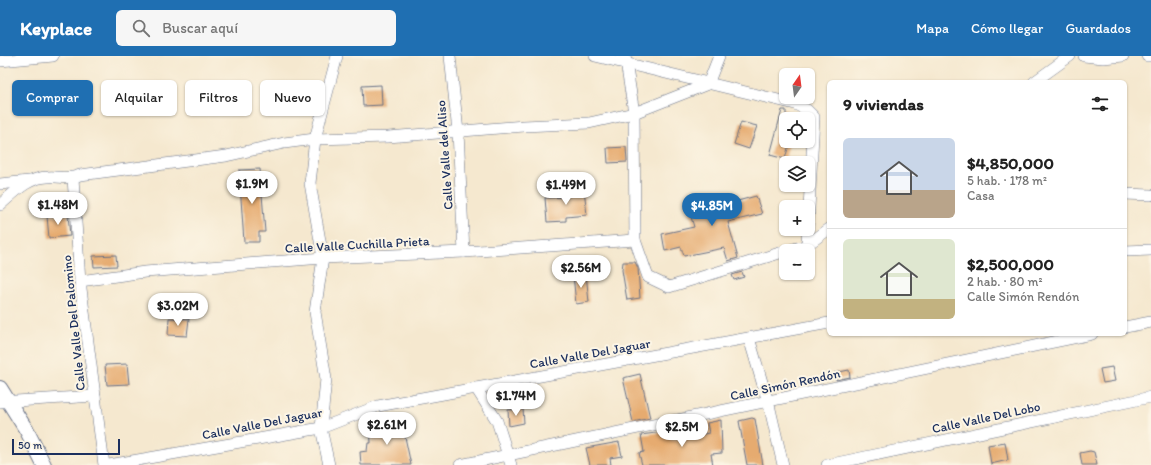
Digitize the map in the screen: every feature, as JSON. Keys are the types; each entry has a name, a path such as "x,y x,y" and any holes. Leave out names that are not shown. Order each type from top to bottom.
{"street":[{"path":"0,61 13,58 53,56"},
{"path":"329,465 321,428 326,379 316,312 323,258 310,183 314,139 337,56"},
{"name":"Calle Valle del Aliso","path":"450,56 458,132 464,252"},
{"path":"595,56 626,60 708,84 795,104 807,110 814,117 808,244"},
{"path":"0,184 29,181 48,177 74,178 226,156 284,143 314,139 388,137 589,123 634,113 708,84 719,56"},
{"path":"1037,80 1070,56"},
{"path":"1084,56 1123,56"},
{"path":"626,60 634,113 635,240 648,277 669,287 779,253"},
{"name":"Calle Valle Del Palomino","path":"74,178 80,281 104,465"},
{"path":"0,205 29,181"},
{"path":"1127,194 1151,195"},
{"path":"809,244 827,231"},
{"name":"Calle Valle Cuchilla Prieta","path":"80,281 145,272 323,258 464,252 635,240"},
{"path":"1127,250 1151,250"},
{"path":"1127,328 1151,322"},
{"path":"783,465 749,338 827,323"},
{"name":"Calle Simón Rendón","path":"460,465 510,460 767,402 1082,336"},
{"name":"Calle Valle Del Jaguar","path":"109,465 321,428 378,406 749,338"},
{"path":"0,388 4,402 27,431 44,465"},
{"path":"476,388 497,421 510,460"},
{"path":"4,402 95,396"},
{"name":"Calle Valle Del Lobo","path":"827,465 1151,397"}],"building":[{"path":"381,85 382,105 363,106 362,86"},
{"path":"779,121 779,148 788,148 786,156 779,156 779,157 770,155"},
{"path":"741,122 757,126 749,149 734,144"},
{"path":"626,147 627,162 608,163 607,148"},
{"path":"260,169 265,232 259,232 259,242 244,242 239,170"},
{"path":"584,189 587,215 566,217 566,221 547,222 545,198 565,197 565,191"},
{"path":"756,196 762,214 728,222 738,258 728,261 724,248 684,256 681,247 665,251 662,234 694,227 688,207 721,197 723,205"},
{"path":"68,215 70,236 49,238 47,216"},
{"path":"116,255 117,266 94,267 93,256"},
{"path":"623,262 635,262 638,268 640,298 627,300 622,270"},
{"path":"742,272 744,277 734,280 732,275"},
{"path":"586,274 589,302 576,304 573,275"},
{"path":"169,318 189,319 187,336 168,335"},
{"path":"127,364 129,384 107,385 105,365"},
{"path":"1112,367 1115,381 1103,383 1100,369"},
{"path":"849,370 850,377 836,380 834,373"},
{"path":"640,374 650,418 633,422 623,378"},
{"path":"523,409 524,423 509,426 508,410"},
{"path":"752,418 755,419 763,465 747,465 739,421"},
{"path":"721,420 722,453 711,454 713,465 642,465 639,453 644,452 641,435 670,431 671,440 709,433 707,423"},
{"path":"402,423 411,465 361,465 360,452 367,451 368,443 371,443 370,425"},
{"path":"619,442 622,456 610,458 611,465 590,465 586,448"},
{"path":"1005,442 1008,460 991,464 988,445"},
{"path":"1090,451 1094,452 1097,465 1082,465 1080,453"}]}
